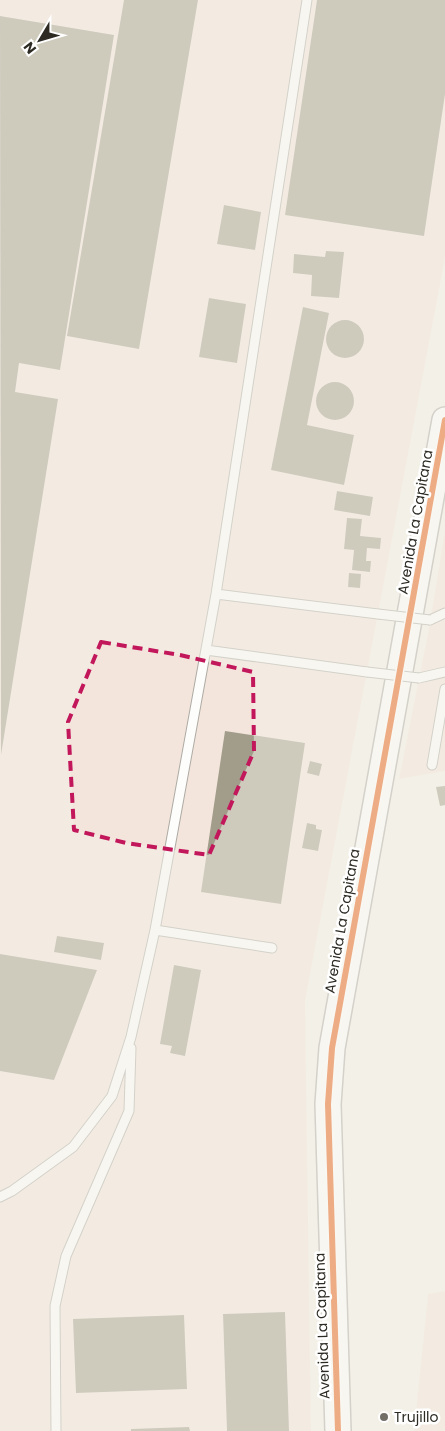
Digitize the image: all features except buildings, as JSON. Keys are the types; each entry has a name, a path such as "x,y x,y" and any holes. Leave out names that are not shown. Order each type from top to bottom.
{"street":[{"name":"Avenida La Capitana","path":"338,1431 328,1104 332,1048 445,420"}],"lane":[{"path":"0,1197 12,1191 73,1147 112,1096 131,1037 155,930 216,594 308,0"},
{"path":"216,594 430,620 445,614"},
{"path":"206,650 419,678 445,672"},
{"path":"432,765 445,689"},
{"path":"155,930 272,948"},
{"path":"56,1431 55,1306 66,1256 129,1112 131,1037"}],"highlighted area":[{"path":"101,642 180,655 253,672 254,751 209,855 126,843 74,830 68,722"}],"shaded area":[{"path":"0,0 445,0 445,258 305,1001 311,1431 0,1431"},
{"path":"445,531 445,771 399,779 429,628"},
{"path":"445,1291 445,1431 414,1431 428,1294"}],"cycle path":[{"path":"338,1431 328,1104 332,1048 445,420"}],"place":[{"name":"Trujillo","path":"384,1417"}]}
